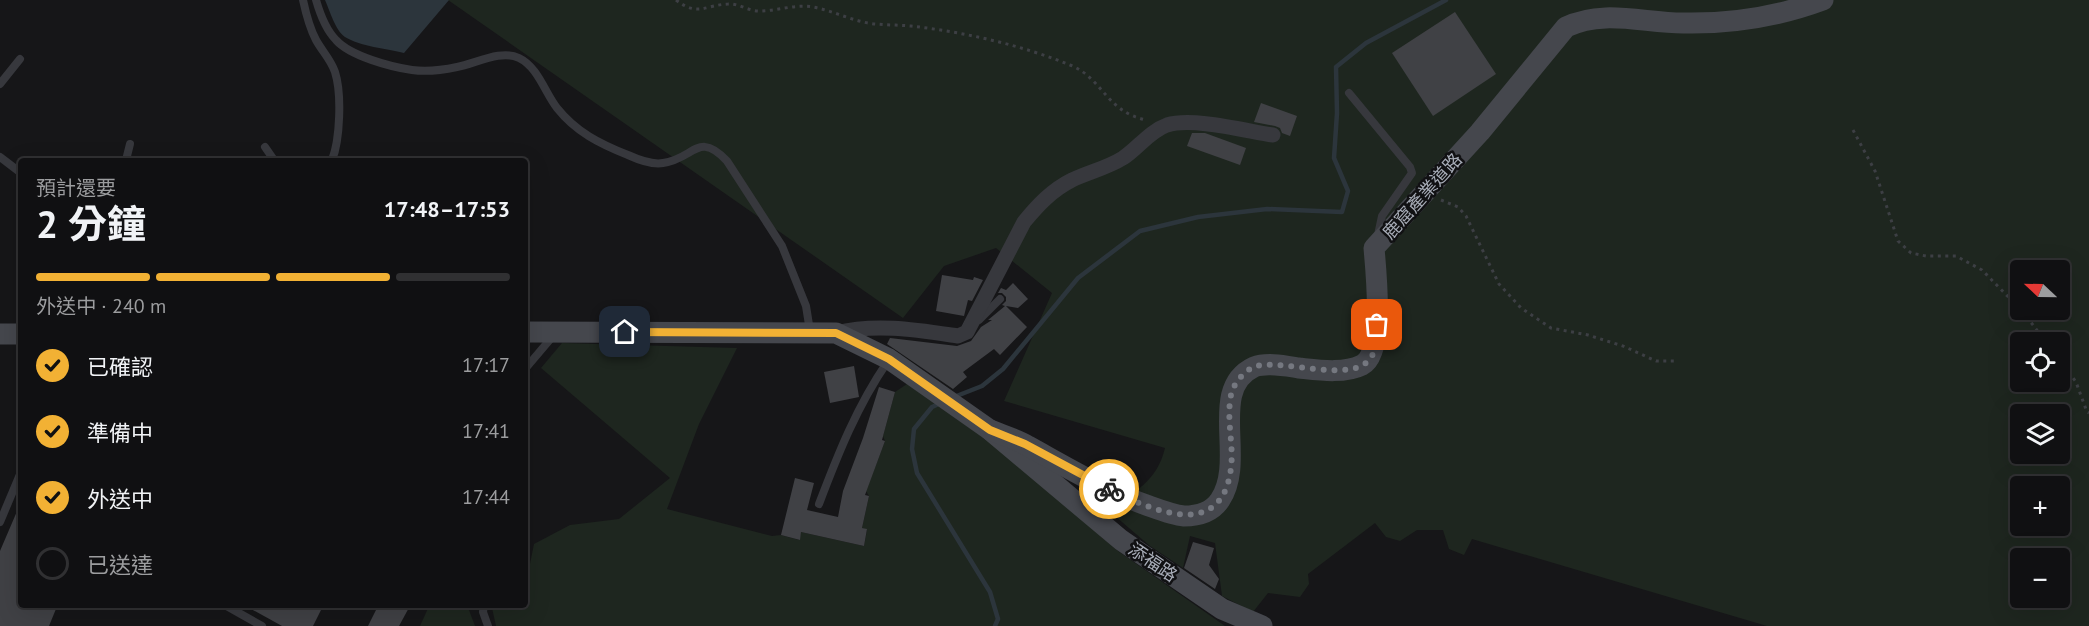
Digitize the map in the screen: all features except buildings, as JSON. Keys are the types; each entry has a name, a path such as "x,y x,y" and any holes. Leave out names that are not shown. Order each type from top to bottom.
{"street":[{"name":"鹿窟產業道路","path":"990,430 1025,444 1064,467 1123,496 1163,511 1184,516 1200,514 1213,509 1227,486 1231,468 1232,446 1229,416 1231,393 1236,382 1256,366 1275,365 1324,370 1363,365 1370,359 1377,339 1374,248 1479,132 1566,27 1580,20 1603,17 1681,23 1718,23 1750,19 1823,0"},
{"path":"836,333 854,328 877,327 958,336 967,332 1024,222 1054,190 1073,179 1121,159 1150,135 1168,125 1212,125 1273,135"},
{"name":"添福路","path":"528,332 836,333 889,359 990,430 1121,540 1222,609 1262,626"},
{"path":"0,334 18,334"}],"lane":[{"path":"303,0 308,23 335,71 337,79 339,114 333,158"},
{"path":"316,0 327,27 337,41 350,51 376,60 412,70 429,71 458,67 506,55 518,57 527,63 555,107 575,128 596,141 630,156 662,163 675,160 704,146 717,150 727,161 782,246 806,306 810,332"},
{"path":"0,84 20,59"},
{"path":"1349,93 1410,167 1412,173 1383,216 1374,248"},
{"path":"126,158 130,144"},
{"path":"265,147 273,158"},
{"path":"0,158 18,171"},
{"path":"967,332 1000,298"},
{"path":"528,365 555,332"},
{"path":"819,504 843,439 869,390 889,359"},
{"path":"0,522 18,479"},
{"path":"230,608 262,626"},
{"path":"484,608 488,626"}],"path":[{"path":"676,0 694,9 709,9 730,3 758,11 810,7 874,24 912,26 983,39 1054,59 1077,68 1124,113 1168,125"},
{"path":"1853,130 1875,171 1898,241 1911,253 1926,256 1956,256 1982,270 2023,312 2038,332"},
{"path":"1425,194 1458,207 1466,216 1499,284 1521,308 1551,327 1623,346 1656,361 1675,361"},
{"path":"2070,374 2076,382 2089,413"}],"shaded area":[{"path":"325,0 449,0 404,53 366,45 345,37 336,25"},
{"path":"448,0 2089,0 2089,626 1767,626 1472,539 1464,555 1449,549 1443,530 1417,530 1400,541 1386,537 1375,523 1308,574 1309,584 1300,597 1268,593 1253,612 1222,596 1215,543 1190,536 1183,568 1150,546 1108,510 1150,478 1165,448 1004,401 1052,293 996,248 944,266 903,318"},
{"path":"562,343 737,348 699,424 667,509 772,536 781,535 799,540 801,532 864,546 867,530 862,528 869,496 866,491 885,441 883,436 895,392 907,384 997,447 1118,551 1225,626 496,626 492,608 528,608 528,570 534,544 570,525 619,519 670,478 541,368"},
{"path":"428,608 468,608 475,626 420,626"}],"waterway":[{"path":"954,397 982,386 1003,369 1078,278 1140,231 1198,217 1267,209 1342,212 1348,191 1334,158 1337,113 1336,67 1366,43 1446,0"},
{"path":"941,403 932,407 914,429 912,449 917,473 990,592 998,619 995,626"}],"way so far":[{"path":"1109,489 1163,511 1184,516 1200,514 1213,509 1227,486 1231,468 1232,446 1229,416 1231,393 1236,382 1256,366 1275,365 1324,370 1363,365 1370,359 1374,349 1377,325"}],"route":[{"path":"625,332 836,333 889,359 990,430 1025,444 1064,467 1109,489"}]}
